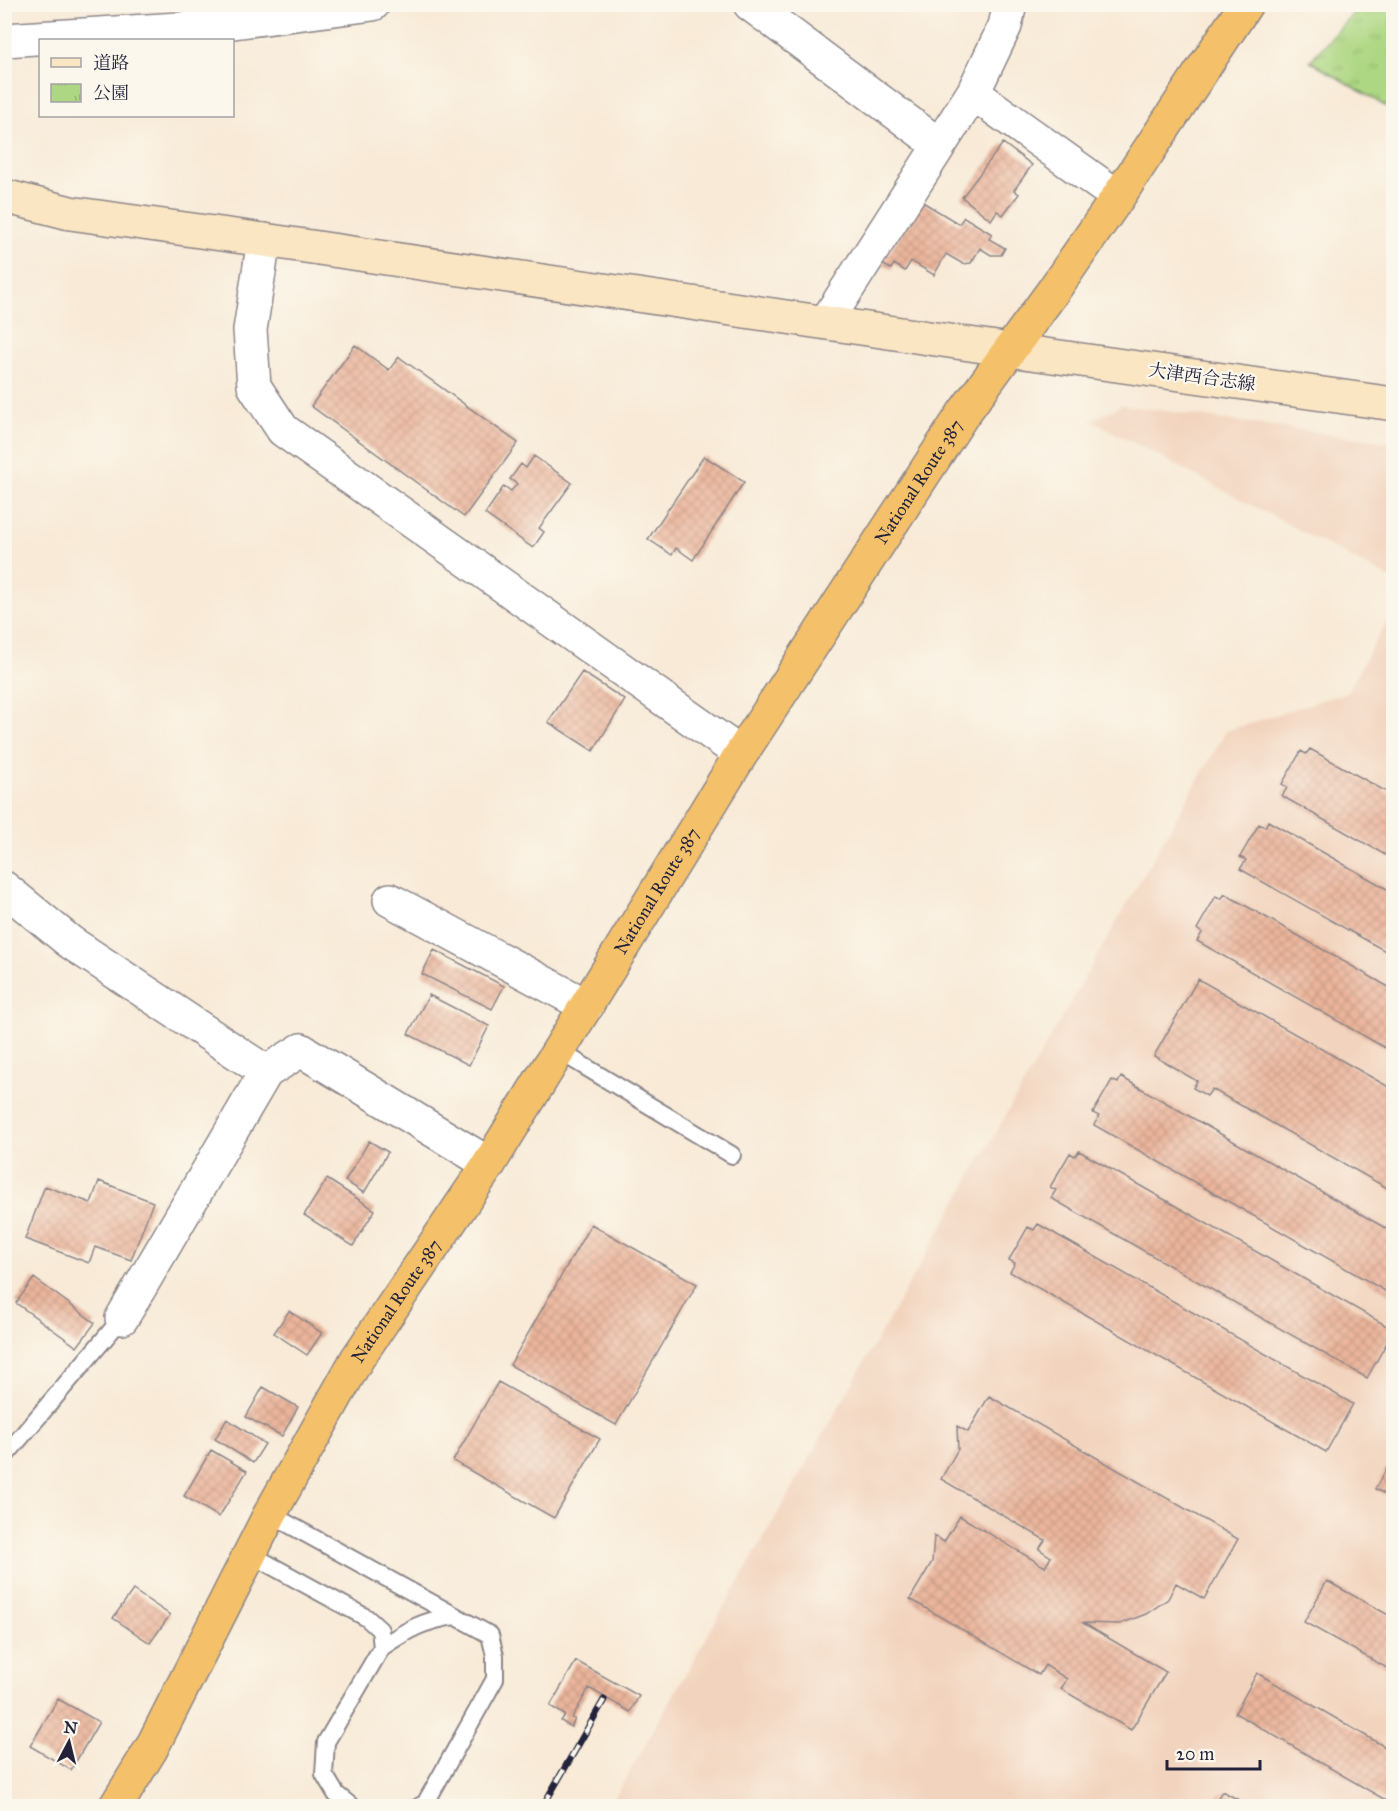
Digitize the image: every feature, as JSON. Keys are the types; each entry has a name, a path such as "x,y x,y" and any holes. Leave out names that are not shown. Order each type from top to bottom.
{"highway":[{"name":"National Route 387","path":"116,1806 151,1749 270,1515 357,1359 489,1164 741,754 963,414 1118,196 1246,4"}],"street":[{"path":"4,40 179,28 373,4"},
{"path":"750,4 939,145"},
{"path":"826,322 973,93 1005,26 1010,4"},
{"path":"973,93 1118,196"},
{"name":"大津西合志線","path":"4,196 70,213 1394,404"},
{"path":"264,240 250,330 254,386 283,430 741,754"},
{"path":"4,888 70,942 266,1072"},
{"path":"390,900 587,1006"},
{"path":"122,1318 266,1072 301,1050 489,1164"}],"lane":[{"path":"559,1051 732,1155"},
{"path":"4,1457 122,1318"},
{"path":"270,1515 490,1635 495,1656 495,1679 425,1804 420,1806"},
{"path":"250,1554 367,1618 380,1630 382,1647"},
{"path":"351,1806 336,1794 324,1774 326,1742 382,1647 410,1628 431,1619 454,1616"}],"shaded area":[{"path":"1122,405 1393,443 1393,580 1091,420"},
{"path":"1393,610 1393,1806 610,1806 1226,731 1347,692"}],"green space":[{"path":"1362,4 1393,5 1393,111 1310,61"}],"building":[{"path":"1003,143 1032,165 1014,190 1019,194 1003,215 997,211 991,220 962,197"},
{"path":"921,201 959,224 964,217 992,234 989,239 1005,248 1001,255 991,255 980,248 971,263 963,264 946,254 934,275 911,261 905,271 894,264 891,269 882,264"},
{"path":"355,345 389,370 399,357 518,443 464,517 311,406"},
{"path":"534,456 572,483 539,528 544,532 533,548 485,514 504,486 511,491 517,484 510,479 521,464 526,468"},
{"path":"704,456 744,482 693,560 676,548 672,555 648,539"},
{"path":"582,672 625,700 593,751 548,722"},
{"path":"1310,749 1394,796 1394,860 1282,796 1287,788 1282,784 1301,751 1306,754"},
{"path":"1268,821 1394,893 1394,956 1240,869 1246,860 1240,857 1259,824 1265,827"},
{"path":"1225,894 1394,990 1394,1053 1197,941 1202,933 1197,929 1216,896 1221,899"},
{"path":"434,950 504,986 492,1009 422,974"},
{"path":"1198,979 1394,1090 1394,1192 1212,1089 1207,1096 1193,1088 1197,1081 1154,1056"},
{"path":"429,995 489,1026 469,1065 408,1034"},
{"path":"1121,1077 1394,1233 1394,1296 1094,1125 1099,1116 1093,1113 1112,1080 1118,1083"},
{"path":"369,1141 388,1152 364,1193 345,1181"},
{"path":"1079,1151 1394,1330 1367,1378 1051,1198 1056,1190 1050,1187 1070,1153 1075,1156"},
{"path":"327,1179 375,1210 353,1246 304,1215"},
{"path":"99,1181 153,1202 131,1260 95,1247 89,1263 25,1239 45,1186 91,1203"},
{"path":"591,1224 697,1284 616,1425 510,1365"},
{"path":"1038,1224 1353,1404 1326,1452 1010,1272 1015,1263 1009,1260 1028,1227 1034,1230"},
{"path":"34,1278 95,1323 77,1347 16,1303"},
{"path":"289,1311 322,1333 307,1355 274,1333"},
{"path":"498,1382 600,1439 554,1518 453,1461"},
{"path":"263,1387 298,1407 282,1436 246,1417"},
{"path":"989,1396 1238,1539 1204,1599 1176,1583 1168,1599 1146,1614 1120,1624 1083,1623 1166,1672 1131,1730 1061,1689 1067,1679 1045,1665 1039,1675 910,1599 932,1562 934,1536 944,1542 960,1516 1045,1567 1051,1557 1039,1549 1045,1540 941,1479 958,1449 957,1426 968,1432"},
{"path":"227,1419 265,1444 253,1463 215,1439"},
{"path":"211,1450 247,1471 219,1517 184,1496"},
{"path":"1394,1456 1394,1499 1375,1489"},
{"path":"1327,1581 1394,1618 1394,1672 1304,1622"},
{"path":"133,1590 170,1615 150,1643 113,1618"},
{"path":"576,1661 639,1696 630,1712 589,1688 572,1718 575,1719 571,1727 561,1721 565,1715 550,1706"},
{"path":"1257,1673 1394,1752 1394,1805 1235,1713"},
{"path":"58,1699 99,1722 71,1770 30,1746"},
{"path":"1222,1791 1250,1806 1213,1806"}],"railway":[{"path":"543,1806 604,1700"}]}
